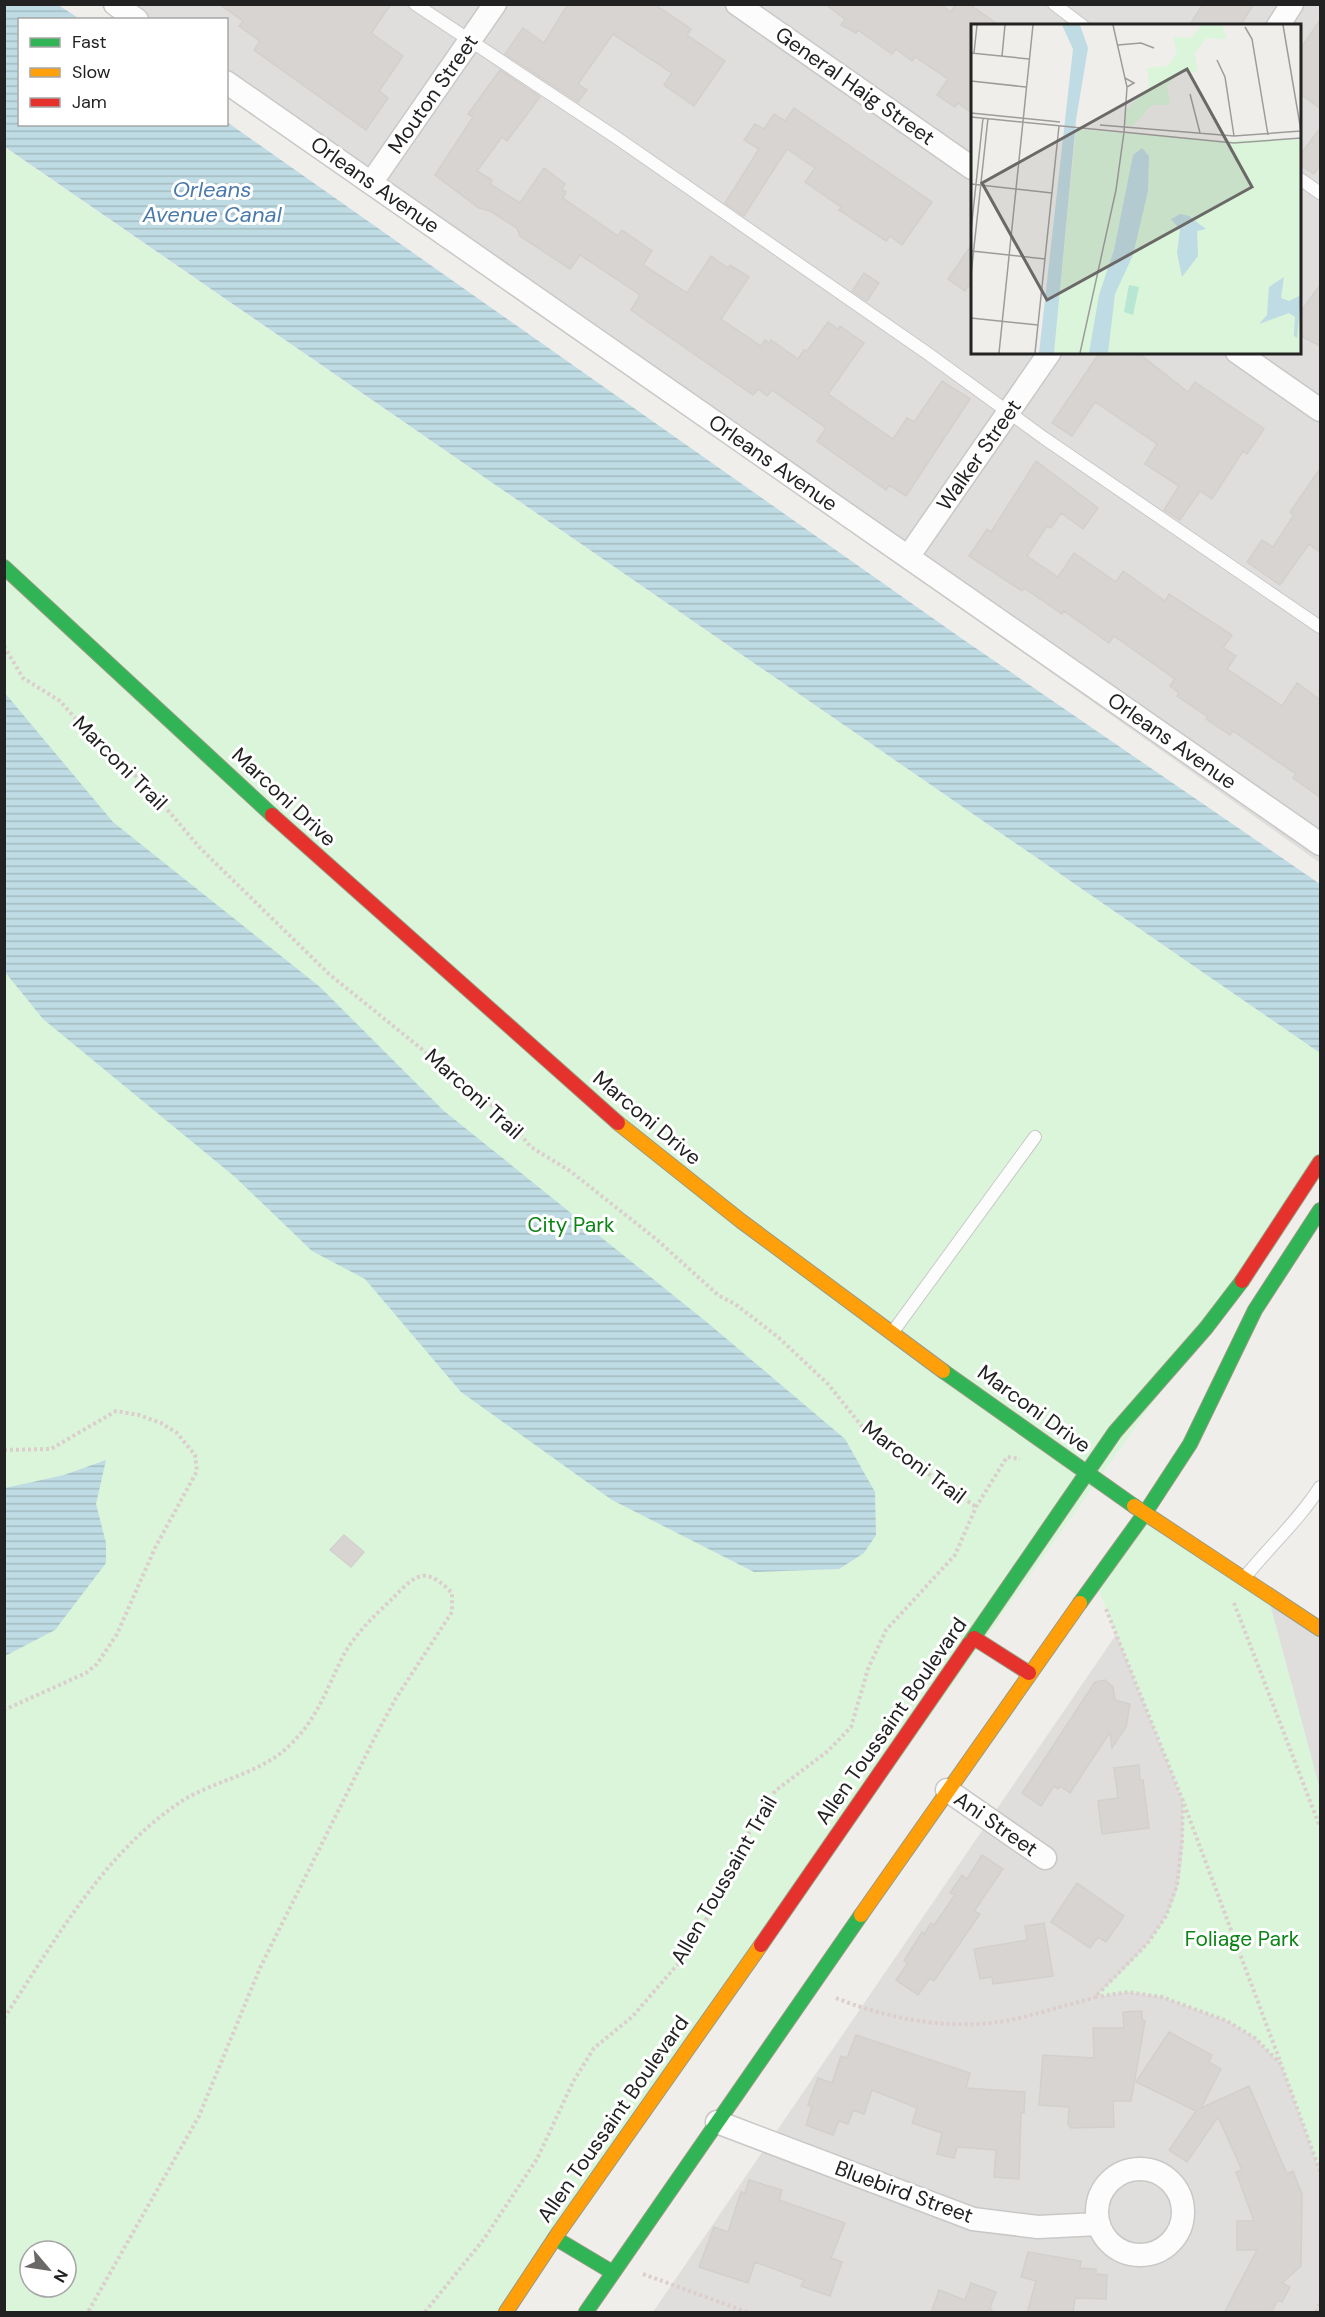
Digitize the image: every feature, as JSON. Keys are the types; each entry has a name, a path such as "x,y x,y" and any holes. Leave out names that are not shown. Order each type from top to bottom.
{"main road":[{"name":"Marconi Drive","path":"4,567 342,879 619,1124 741,1221 891,1334 1042,1438 1087,1473 1145,1513 1320,1629"},
{"name":"Allen Toussaint Boulevard","path":"506,2313 555,2238 1087,1473 1129,1414 1206,1328 1243,1280 1320,1162"},
{"path":"586,2313 947,1790 1145,1513 1190,1443 1255,1310 1319,1217"},
{"path":"974,1638 1029,1673"},
{"path":"555,2238 615,2268"}],"street":[{"path":"115,4 134,18"},
{"name":"Mouton Street","path":"371,183 495,4"},
{"name":"General Haig Street","path":"737,4 971,167"},
{"path":"1279,24 1292,4"},
{"name":"Orleans Avenue","path":"228,83 1320,844"},
{"name":"Walker Street","path":"908,557 1049,354"},
{"path":"1241,354 1320,410"},
{"name":"Ani Street","path":"947,1790 1045,1858"},
{"name":"Bluebird Street","path":"717,2122 972,2218 1038,2227 1099,2224"}],"lane":[{"path":"415,4 469,42 617,138 1320,627"},
{"path":"1054,4 1080,24"},
{"path":"1301,180 1320,193"},
{"path":"891,1334 1035,1137"},
{"path":"1244,1578 1270,1545 1303,1514 1320,1486"}],"path":[{"name":"Marconi Trail","path":"4,646 23,678 60,701 91,736 147,786 200,848 329,974 502,1114 531,1147 570,1171 656,1239 718,1295 735,1304 778,1337 828,1384 864,1429 976,1507"},
{"path":"4,1450 51,1449 116,1411 150,1419 177,1433 195,1455 197,1471 155,1548 117,1634 97,1664 86,1673 4,1710"},
{"name":"Allen Toussaint Trail","path":"424,2313 484,2239 537,2159 573,2082 594,2048 632,2017 682,1958 727,1884 742,1844 776,1791 828,1751 851,1727 868,1669 886,1630 954,1556 976,1507 1007,1457 1018,1458 1027,1464"},
{"path":"4,2018 106,1869 133,1843 182,1801 269,1760 288,1747 321,1707 344,1654 361,1630 408,1584 420,1576 427,1576 452,1593 452,1612 381,1725 260,1968 199,2116 88,2313"},
{"path":"1095,1581 1183,1802 1320,2171"},
{"path":"1232,1598 1320,1827"},
{"path":"1095,1997 1147,1944 1166,1916 1178,1885 1183,1802"},
{"path":"810,1988 858,2007 911,2020 963,2024 1013,2020 1095,1997 1128,1992 1162,1997 1194,2007 1255,2038 1281,2064"},
{"path":"615,2268 747,2313"},
{"path":"1316,2313 1320,2303"}],"shaded area":[{"path":"107,5 1320,5 1320,863 228,90 228,18 126,18"},
{"path":"1165,1563 1320,1624 1320,2312 653,2312"}],"green space":[{"name":"City Park","path":"4,147 1320,1053 1320,1162 1206,1328 506,2312 5,2312"},
{"name":"Foliage Park","path":"1145,1513 1267,1593 1320,1789 1320,2171 1281,2064 1255,2038 1227,2021 1162,1997 1128,1992 1095,1997 1133,1960 1156,1932 1173,1901 1181,1864 1183,1802 1095,1581"}],"water":[{"name":"Orleans Avenue Canal","path":"5,4 58,5 78,18 18,18 18,126 228,126 228,123 961,638 1320,884 1320,1053 5,147"},
{"path":"4,692 113,822 320,987 444,1111 709,1324 845,1439 875,1492 876,1535 864,1553 839,1569 754,1572 612,1500 461,1392 365,1279 312,1251 235,1177 43,1019 5,972"},
{"path":"106,1460 96,1504 106,1543 106,1563 55,1630 5,1656 5,1488 64,1475"}],"building":[{"path":"219,4 391,4 371,33 403,56 379,91 388,98 366,130 254,50 260,41 239,26 243,21"},
{"path":"568,4 654,4 691,29 687,35 725,61 694,106 664,85 672,73 613,34 578,84 587,90 578,102 505,54 523,28 544,43"},
{"path":"825,4 940,4 951,12 956,4 969,4 997,24 971,24 971,112 958,103 955,107 937,95 948,79 915,57 912,61 896,49 892,54 858,30 856,33 841,25 845,19"},
{"path":"1203,4 1254,4 1241,24 1190,24"},
{"path":"1320,20 1320,108 1301,94 1301,48"},
{"path":"500,70 540,97 507,141 502,137 477,171 492,180 490,184 520,203 544,168 565,184 562,189 566,192 563,198 618,236 622,230 652,251 643,265 687,293 711,256 728,268 730,265 749,277 721,319 761,346 765,340 769,343 771,340 798,359 804,350 807,351 828,322 838,329 840,326 864,343 828,394 893,439 907,418 914,422 942,381 970,399 906,496 889,485 886,490 817,441 826,428 772,390 767,396 758,389 753,395 631,310 640,295 580,255 570,269 520,236 517,228 490,211 479,208 435,175 473,117 468,114"},
{"path":"794,108 932,202 902,245 890,236 886,241 839,210 841,207 805,182 815,168 787,149 744,216 725,203 759,149 744,140 755,124 764,129 774,114 785,121"},
{"path":"1320,128 1320,165 1314,174 1301,165 1301,154"},
{"path":"971,245 971,282 965,291 948,279"},
{"path":"864,273 879,283 867,301 852,291"},
{"path":"1320,285 1320,346 1301,336 1301,311"},
{"path":"1099,354 1140,354 1188,392 1195,382 1264,429 1247,454 1243,451 1212,499 1200,491 1180,520 1164,510 1179,486 1145,464 1157,444 1095,402 1072,436 1052,423"},
{"path":"1036,461 1098,508 1083,529 1061,513 1051,528 1047,526 1027,556 1058,577 1074,553 1116,582 1123,571 1165,601 1169,594 1232,635 1223,648 1236,656 1227,669 1282,706 1297,683 1320,700 1320,797 1293,778 1296,774 1233,731 1230,735 1206,719 1208,717 1177,696 1179,693 1170,686 1175,679 1114,636 1109,643 1064,611 1062,614 1024,588 1022,591 969,556 987,529 991,532"},
{"path":"1320,469 1320,552 1309,544 1280,585 1247,562 1262,540 1273,547 1294,515 1290,512"},
{"path":"344,1535 364,1552 351,1567 330,1550"},
{"path":"1105,1680 1113,1687 1115,1700 1130,1704 1126,1727 1112,1748 1110,1732 1070,1793 1060,1786 1058,1789 1054,1786 1041,1806 1022,1793 1095,1682"},
{"path":"1139,1765 1149,1828 1102,1834 1098,1801 1118,1798 1114,1768"},
{"path":"982,1855 1003,1869 974,1911 980,1914 934,1981 930,1978 918,1995 896,1980 908,1963 904,1961 922,1932 924,1934 931,1923 934,1925 955,1895 950,1893 962,1875 967,1879"},
{"path":"1077,1883 1124,1916 1106,1942 1098,1937 1090,1948 1051,1922"},
{"path":"1044,1923 1053,1976 993,1984 992,1977 980,1979 974,1949 1027,1940 1025,1926"},
{"path":"1142,2011 1142,2019 1145,2021 1131,2101 1113,2101 1114,2127 1071,2128 1068,2124 1069,2107 1039,2105 1043,2055 1094,2058 1093,2028 1124,2028 1123,2012"},
{"path":"1169,2032 1212,2055 1209,2062 1221,2069 1201,2108 1249,2086 1287,2174 1293,2171 1302,2194 1301,2266 1282,2283 1290,2287 1282,2302 1278,2300 1271,2313 1224,2313 1257,2250 1237,2250 1237,2221 1254,2221 1236,2172 1242,2170 1218,2117 1187,2162 1169,2150 1196,2111 1136,2082"},
{"path":"856,2035 970,2073 966,2088 1025,2092 1024,2113 1021,2113 1019,2179 994,2177 996,2150 957,2147 954,2158 937,2154 942,2133 912,2123 917,2108 872,2090 864,2114 853,2110 848,2124 839,2121 833,2135 806,2125 812,2106 808,2105 818,2078 832,2083 841,2056 847,2058"},
{"path":"749,2180 782,2190 779,2200 845,2223 831,2258 842,2262 830,2296 801,2286 804,2280 755,2262 748,2283 699,2267 714,2227 728,2232 741,2192 745,2193"},
{"path":"1028,2252 1081,2261 1080,2268 1096,2269 1096,2274 1107,2275 1106,2299 1075,2298 1073,2313 1027,2313 1036,2281 1021,2277"},
{"path":"971,2283 996,2292 990,2308 994,2313 931,2313 939,2290 965,2300"}],"traffic: fast":[{"path":"4,567 272,815"},
{"path":"1080,1603 1145,1513 1190,1444 1255,1310 1320,1210"},
{"path":"969,1644 1115,1432 1206,1328 1242,1281"},
{"path":"943,1371 1134,1506"},
{"path":"586,2312 861,1915"},
{"path":"555,2238 612,2272"}],"traffic: slow":[{"path":"618,1123 741,1221 943,1371"},
{"path":"1134,1506 1320,1629"},
{"path":"861,1915 1080,1603"},
{"path":"506,2312 559,2232 761,1945"}],"traffic: jam":[{"path":"272,815 618,1123"},
{"path":"1242,1281 1320,1162"},
{"path":"974,1638 1029,1673"},
{"path":"761,1945 969,1644"}]}
